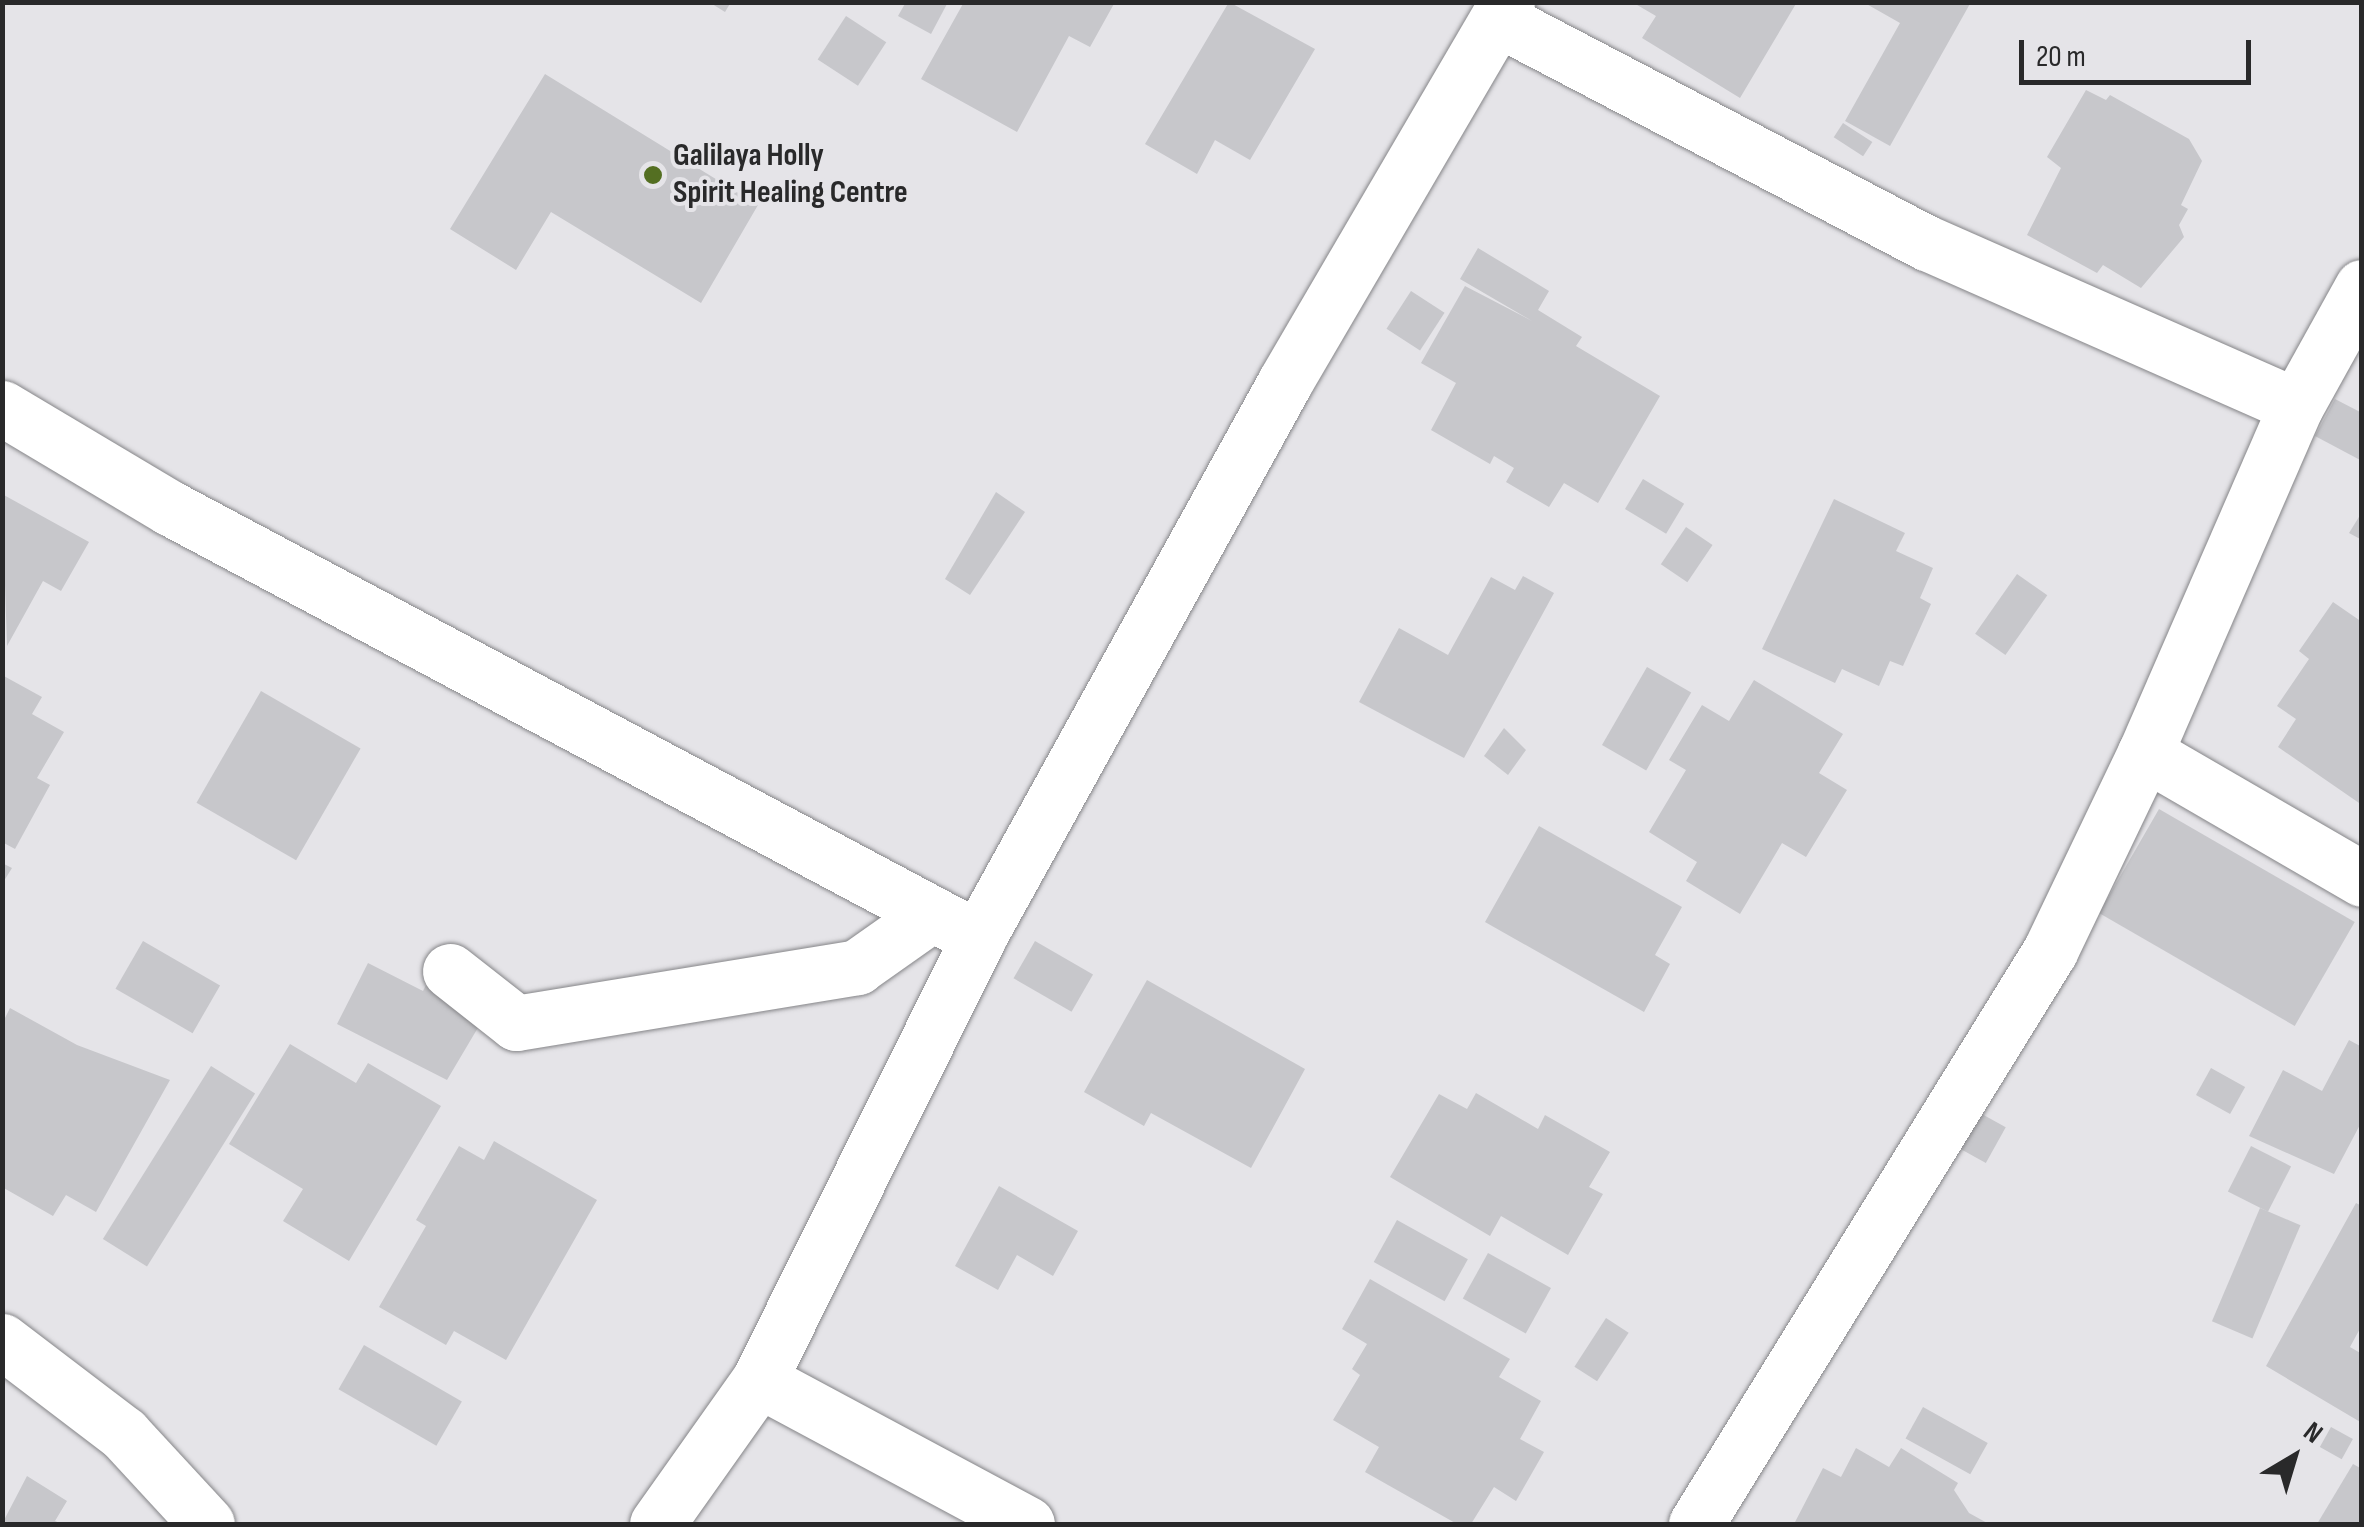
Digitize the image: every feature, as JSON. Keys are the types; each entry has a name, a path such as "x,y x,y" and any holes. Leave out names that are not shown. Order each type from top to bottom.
{"street":[{"path":"657,1524 759,1380 955,926 1285,382 1502,11 1928,243 2296,406"},
{"path":"1696,1524 2050,951 2145,754 2296,406 2362,287"},
{"path":"2,408 170,508 955,926"},
{"path":"2145,754 2362,879"},
{"path":"450,971 516,1023 858,967 955,926"},
{"path":"2,1341 124,1434 206,1524"},
{"path":"759,1380 1027,1524"}],"building":[{"path":"709,2 731,2 725,12"},
{"path":"906,2 948,2 931,34 898,16"},
{"path":"964,2 1115,2 1090,47 1069,36 1017,132 921,79"},
{"path":"1229,2 1315,49 1250,160 1215,140 1197,174 1145,144"},
{"path":"1632,2 1797,2 1740,98 1642,38 1656,16"},
{"path":"1863,2 1971,2 1890,146 1845,121 1900,23"},
{"path":"846,16 886,42 858,86 818,60"},
{"path":"545,74 758,205 701,303 551,212 516,270 450,229"},
{"path":"2086,90 2106,100 2110,95 2189,139 2202,161 2181,205 2188,209 2179,225 2184,237 2141,288 2103,265 2097,273 2027,235 2061,168 2047,157"},
{"path":"1843,123 1872,142 1863,156 1834,137"},
{"path":"1478,248 1549,291 1538,310 1582,337 1576,346 1660,396 1598,503 1564,483 1549,507 1506,482 1514,468 1494,456 1490,464 1431,430 1456,383 1421,363 1465,286 1532,321 1460,279"},
{"path":"1411,291 1445,313 1420,351 1386,329"},
{"path":"2335,399 2362,413 2362,461 2315,436"},
{"path":"1643,479 1684,504 1666,534 1625,509"},
{"path":"996,492 1025,512 970,595 945,579"},
{"path":"2,494 89,542 61,591 43,581 7,646"},
{"path":"1834,499 1905,533 1896,551 1933,568 1920,598 1931,604 1903,666 1890,661 1879,686 1842,669 1835,683 1762,649"},
{"path":"2362,512 2362,540 2349,533"},
{"path":"1686,527 1713,545 1687,582 1661,564"},
{"path":"2017,574 2047,595 2005,655 1975,634"},
{"path":"1523,576 1554,593 1464,758 1359,702 1399,628 1448,655 1491,577 1515,590"},
{"path":"2333,602 2362,622 2362,805 2278,747 2296,719 2277,706 2309,659 2299,651"},
{"path":"1647,667 1691,693 1646,770 1602,745"},
{"path":"2,675 42,697 32,714 64,732 37,778 50,785 15,849 2,842"},
{"path":"1754,680 1843,734 1819,773 1847,790 1806,857 1782,843 1740,914 1686,881 1697,862 1649,832 1686,770 1669,760 1702,705 1729,721"},
{"path":"261,691 361,748 296,860 196,803"},
{"path":"1504,728 1526,750 1508,775 1484,756"},
{"path":"2159,809 2355,922 2295,1026 2099,913"},
{"path":"1539,826 1682,907 1655,955 1670,964 1644,1012 1485,922"},
{"path":"2,863 12,868 2,884"},
{"path":"143,941 220,986 193,1033 116,989"},
{"path":"1035,941 1093,975 1072,1012 1014,978"},
{"path":"368,963 423,991 432,973 492,1004 447,1080 337,1024"},
{"path":"1147,980 1305,1069 1251,1168 1151,1113 1144,1126 1084,1092"},
{"path":"10,1008 77,1045 170,1080 96,1212 66,1195 53,1216 2,1187 2,1024"},
{"path":"2349,1040 2362,1047 2362,1121 2334,1174 2249,1136 2283,1070 2322,1091"},
{"path":"290,1044 356,1083 368,1063 441,1106 349,1261 283,1221 303,1189 229,1144"},
{"path":"211,1066 255,1094 147,1267 103,1239"},
{"path":"2211,1068 2245,1087 2230,1114 2196,1095"},
{"path":"1476,1093 1538,1129 1545,1115 1610,1152 1589,1187 1603,1194 1568,1255 1501,1216 1490,1236 1390,1177 1439,1094 1467,1109"},
{"path":"1962,1103 2006,1127 1986,1163 1942,1139"},
{"path":"494,1141 597,1200 506,1360 454,1331 446,1345 379,1307 426,1226 416,1220 459,1146 484,1160"},
{"path":"2251,1146 2291,1166 2268,1212 2228,1191"},
{"path":"999,1186 1078,1231 1053,1276 1017,1255 998,1290 955,1266"},
{"path":"2356,1203 2362,1206 2362,1325 2350,1347 2362,1354 2362,1423 2266,1366"},
{"path":"2260,1208 2301,1225 2252,1338 2212,1321"},
{"path":"1397,1220 1468,1259 1445,1301 1374,1262"},
{"path":"1488,1253 1551,1288 1526,1333 1463,1298"},
{"path":"1370,1279 1510,1359 1499,1377 1541,1401 1520,1439 1544,1452 1516,1501 1494,1487 1471,1524 1457,1524 1365,1472 1379,1447 1333,1420 1360,1375 1352,1369 1367,1344 1342,1329"},
{"path":"1606,1318 1629,1333 1597,1381 1574,1367"},
{"path":"364,1345 462,1402 436,1446 338,1389"},
{"path":"1923,1407 1988,1443 1970,1474 1906,1438"},
{"path":"2331,1427 2353,1439 2342,1459 2320,1447"},
{"path":"1856,1448 1889,1467 1901,1448 1958,1483 1954,1490 1969,1513 1989,1524 1794,1524 1823,1468 1841,1477"},
{"path":"2353,1464 2362,1469 2362,1524 2317,1524"},
{"path":"27,1476 67,1501 55,1521 62,1524 2,1524"}],"place":[{"name":"Galilaya Holly Spirit Healing Centre","path":"653,175"}]}
